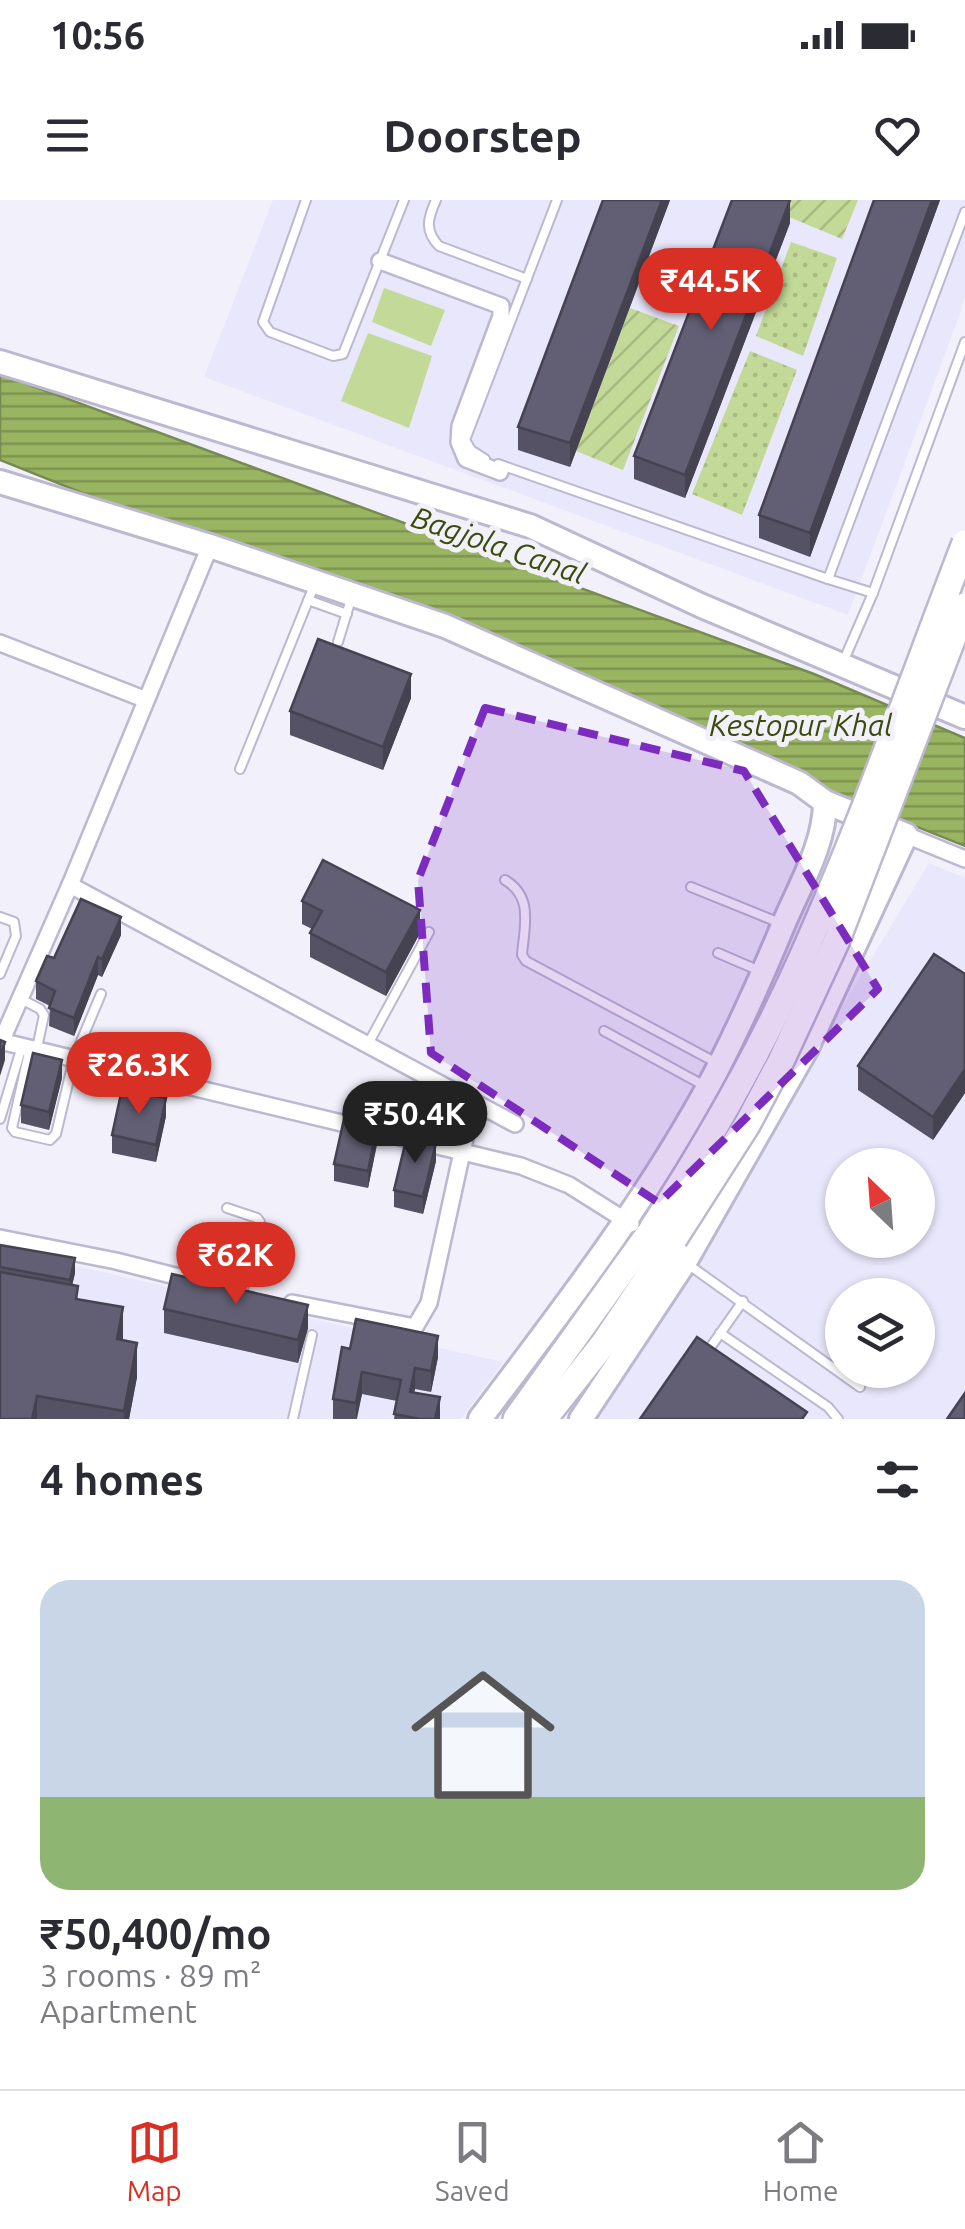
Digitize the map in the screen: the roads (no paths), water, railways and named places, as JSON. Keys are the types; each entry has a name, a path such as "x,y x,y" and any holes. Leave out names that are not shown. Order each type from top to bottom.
{"main road":[{"path":"516,1419 665,1243 684,1180 804,955 965,543"},
{"path":"544,1419 604,1343 665,1243 746,1126 797,1026 851,904 965,606"}],"street":[{"path":"380,261 501,306 501,316 458,435 466,459 500,472"},
{"path":"0,362 530,526 702,606 965,716"},
{"path":"0,482 210,546 350,604 444,626 799,783 825,802 965,858"},
{"path":"210,546 70,886 0,1041 552,1176 665,1243"},
{"path":"0,642 144,699"},
{"path":"480,1419 625,1220 707,1087 763,972 819,842 825,802"},
{"path":"580,1419 665,1243 807,1048 906,835"},
{"path":"70,886 516,1124"},
{"path":"282,1301 415,1327 429,1304 472,1102"},
{"path":"0,1238 198,1282"},
{"path":"217,1287 249,1294"}],"lane":[{"path":"306,200 263,322 265,329 333,356 343,354 404,200"},
{"path":"436,200 428,220 430,236 439,246 527,279"},
{"path":"557,200 465,440 471,450 496,464 873,593"},
{"path":"828,579 965,212"},
{"path":"842,664 873,593 965,342"},
{"path":"240,770 312,591"},
{"path":"338,642 350,604"},
{"path":"505,880 516,886 525,904 522,955 526,961 719,1064"},
{"path":"691,887 784,924"},
{"path":"0,917 14,922 16,927 0,974"},
{"path":"368,1044 429,932"},
{"path":"718,953 763,972"},
{"path":"30,1048 12,1120 16,1132 54,1138 74,1058 102,994"},
{"path":"0,1118 44,1015 40,1008 19,998"},
{"path":"604,1030 707,1087"},
{"path":"227,1208 260,1222 249,1294"},
{"path":"665,1243 825,1361"},
{"path":"700,1362 743,1301"},
{"path":"720,1333 828,1407 838,1419"},
{"path":"293,1419 312,1334"}],"water":[{"name":"Kestopur Khal","path":"0,374 814,674 965,738 965,846 0,460"}],"water label":[{"name":"Bagjola Canal","path":"499,545"}]}
